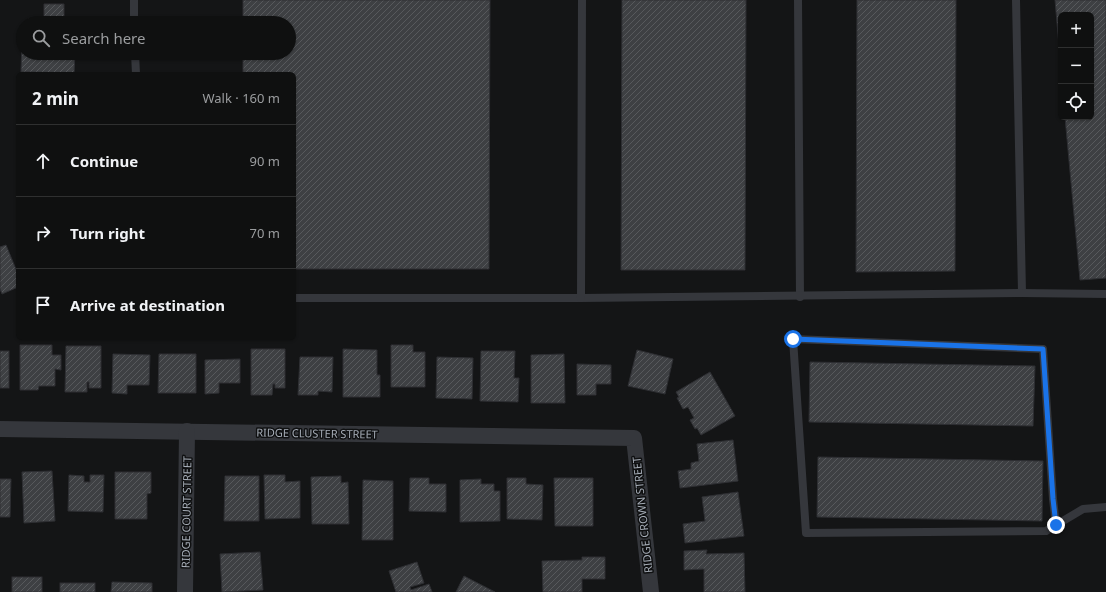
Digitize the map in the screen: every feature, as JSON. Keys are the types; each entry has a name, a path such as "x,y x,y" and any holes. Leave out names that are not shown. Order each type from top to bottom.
{"street":[{"name":"RIDGE CLUSTER STREET","path":"0,429 634,438"},
{"name":"RIDGE COURT STREET","path":"185,592 187,432"},
{"name":"RIDGE CROWN STREET","path":"634,438 651,592"}],"lane":[{"path":"134,0 134,16"},
{"path":"581,298 582,0"},
{"path":"798,0 800,297"},
{"path":"1016,0 1022,293"},
{"path":"135,60 136,72"},
{"path":"296,298 800,297 1022,293 1106,294"},
{"path":"1056,525 1043,349 793,339 806,533 1046,531 1056,525 1083,508 1106,507"}],"building":[{"path":"243,0 490,0 489,269 296,269 296,72 243,72 243,60 296,60 296,16 243,16"},
{"path":"622,0 746,0 745,270 621,270"},
{"path":"857,0 956,0 955,271 856,272"},
{"path":"1055,0 1106,0 1106,278 1080,280 1065,120 1094,120 1094,12 1058,12 1058,34"},
{"path":"44,4 64,4 64,16 44,16"},
{"path":"21,60 75,60 74,72 21,72"},
{"path":"6,245 16,269 16,288 2,294 0,289 0,247"},
{"path":"20,345 52,345 52,355 61,355 61,370 55,369 55,386 39,386 38,390 20,390"},
{"path":"391,345 413,345 413,352 425,352 425,387 391,387"},
{"path":"66,346 101,346 101,388 89,388 89,382 87,382 87,392 65,392"},
{"path":"251,349 285,349 285,388 275,388 275,384 273,384 272,395 251,395"},
{"path":"343,349 377,350 377,375 380,375 380,397 343,397"},
{"path":"637,350 673,359 665,394 628,386"},
{"path":"0,351 9,351 9,388 0,388"},
{"path":"481,351 515,351 514,378 519,378 518,402 480,401"},
{"path":"113,354 150,355 149,385 127,385 127,394 112,393"},
{"path":"159,354 196,354 196,393 158,393"},
{"path":"564,354 565,403 531,403 531,355"},
{"path":"300,357 333,357 332,392 318,391 318,395 298,395"},
{"path":"437,357 473,358 472,399 436,398"},
{"path":"240,359 240,383 219,383 219,393 205,394 205,360"},
{"path":"810,362 1035,366 1033,426 809,422"},
{"path":"577,364 611,365 611,384 596,384 596,395 577,395"},
{"path":"710,372 735,416 701,435 697,428 695,429 690,420 694,418 688,407 683,409 677,398 679,397 676,392"},
{"path":"733,440 738,481 680,488 678,471 691,469 691,463 699,461 697,444"},
{"path":"818,457 1043,461 1042,521 817,517"},
{"path":"52,471 55,521 24,523 22,472"},
{"path":"115,472 151,472 151,493 147,494 147,519 115,519"},
{"path":"69,475 84,476 84,482 90,482 90,475 104,475 103,512 68,511"},
{"path":"264,475 285,475 285,482 300,481 300,518 265,519"},
{"path":"225,476 259,476 259,521 224,521"},
{"path":"341,476 341,483 348,482 349,524 312,524 311,477"},
{"path":"410,478 429,478 429,484 446,484 446,512 409,511"},
{"path":"507,478 526,478 526,484 543,485 542,520 507,519"},
{"path":"554,478 593,478 593,526 555,526"},
{"path":"0,479 11,479 10,517 0,517"},
{"path":"481,479 481,484 494,484 494,491 500,491 500,521 460,522 460,480"},
{"path":"363,480 393,481 393,540 362,540"},
{"path":"738,492 744,536 685,543 683,524 705,521 702,497"},
{"path":"707,550 706,554 744,553 745,592 704,592 704,569 684,570 684,551"},
{"path":"260,552 263,590 222,592 220,554"},
{"path":"582,557 605,557 605,579 582,579 582,592 543,592 542,561 582,560"},
{"path":"417,562 424,583 410,587 411,590 429,584 432,592 396,592 389,571"},
{"path":"464,576 495,592 456,592"},
{"path":"12,577 42,577 42,592 12,592"},
{"path":"112,582 152,583 152,592 111,592"},
{"path":"60,583 95,583 95,592 60,592"}],"route":[{"path":"793,339 1043,349 1056,525"}]}
